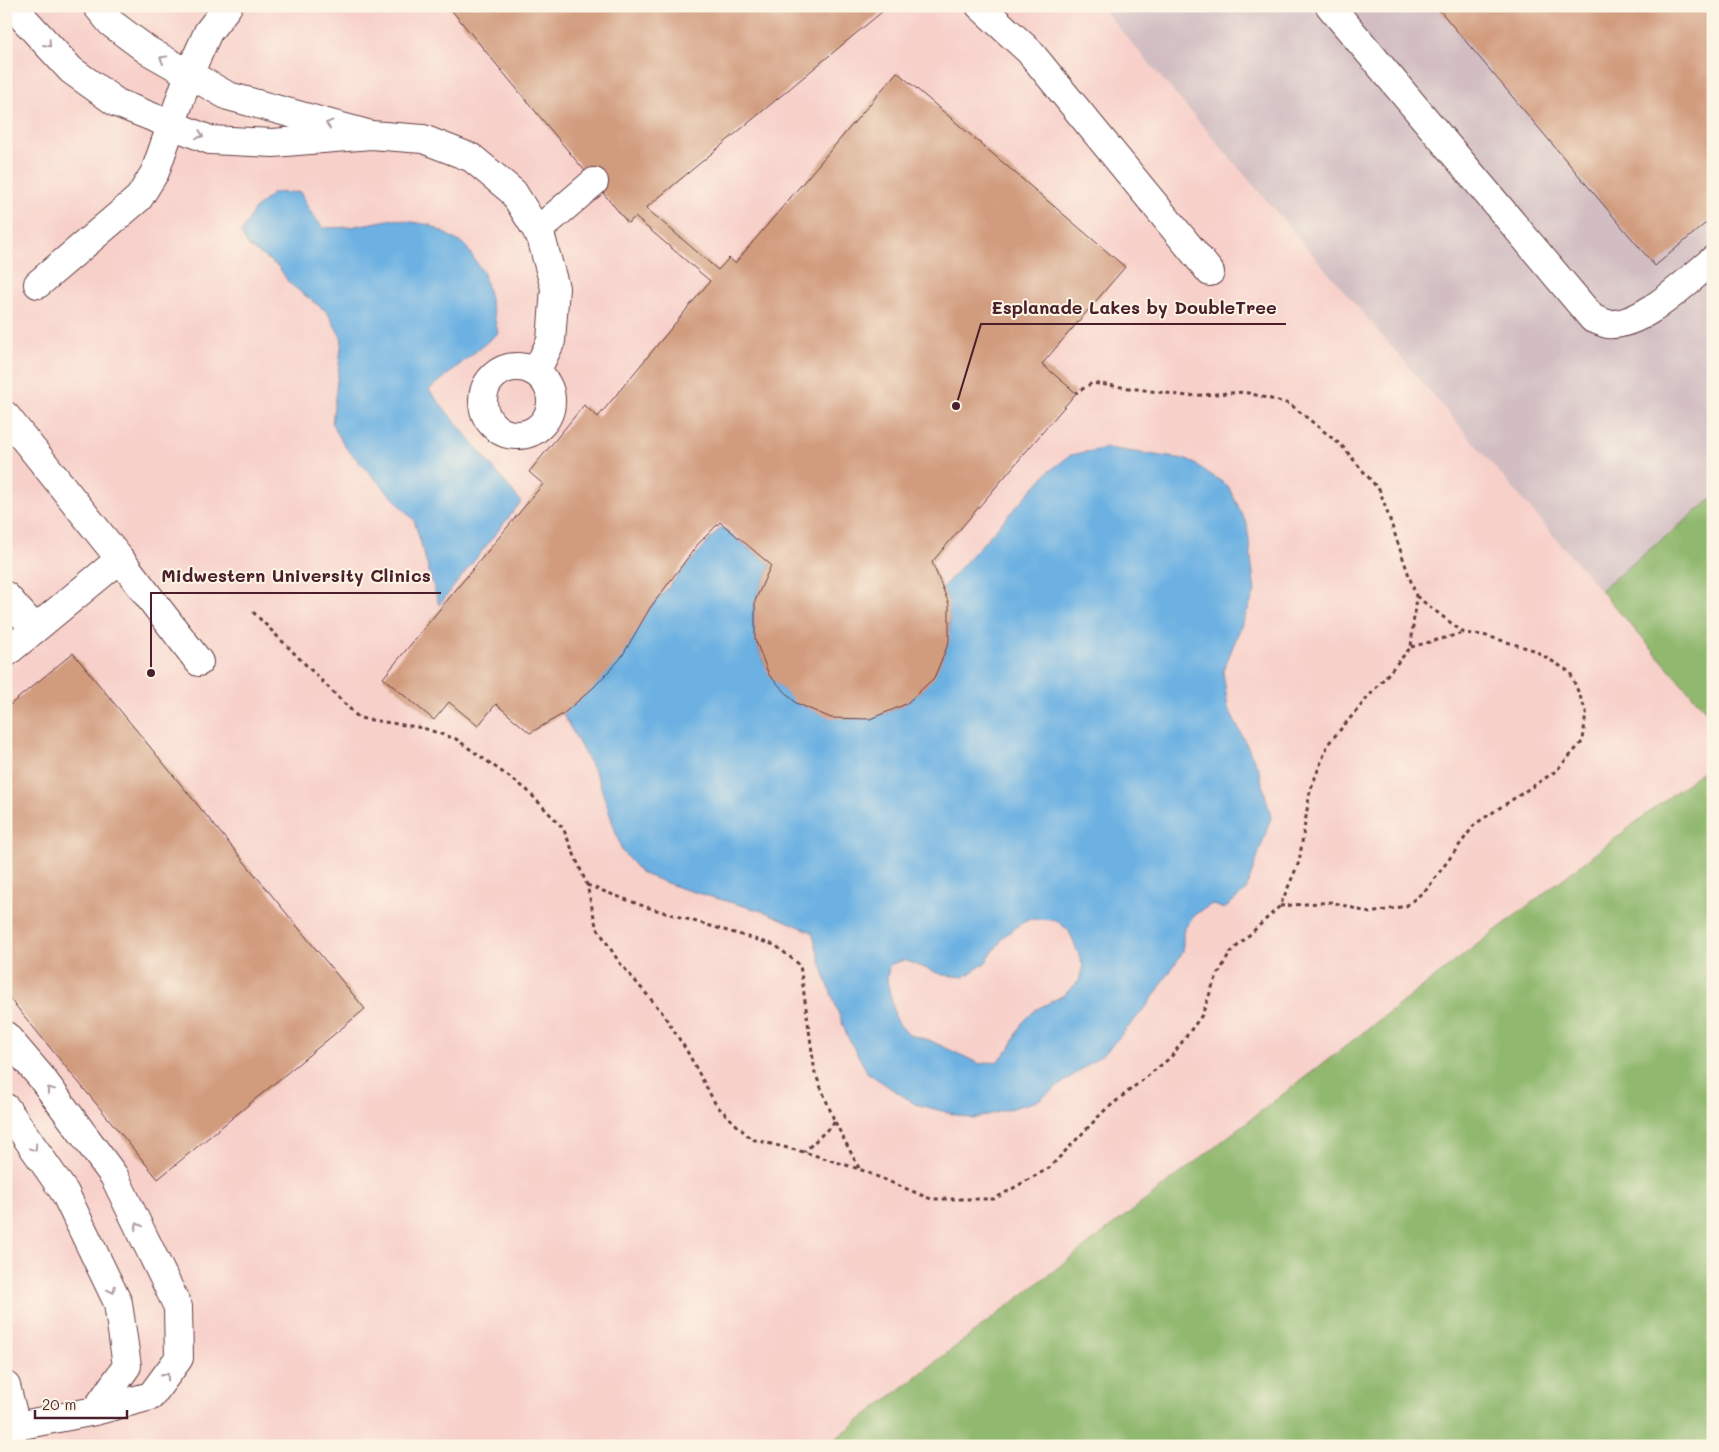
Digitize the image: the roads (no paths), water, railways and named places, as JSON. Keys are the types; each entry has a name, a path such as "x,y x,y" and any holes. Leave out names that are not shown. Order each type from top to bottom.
{"street":[{"path":"18,6 24,19 71,70 117,103 210,140 273,143 371,135 423,139 472,158 513,192 541,237 554,288 551,341 536,372"},
{"path":"97,6 111,23 147,50 228,96 371,135"},
{"path":"38,284 139,198 155,172 189,74 208,32 228,6"},
{"path":"980,6 1029,51 1210,272"},
{"path":"1330,6 1593,319 1608,324 1636,318 1656,306 1713,260"},
{"path":"537,231 594,182"},
{"path":"6,416 199,662"},
{"path":"6,653 120,559"},
{"path":"6,596 34,630"},
{"path":"6,1036 41,1077 114,1176 178,1307 179,1358 151,1396 95,1411 11,1427 6,1386"},
{"path":"6,1108 65,1193 118,1303 127,1366 95,1411"}],"water":[{"path":"300,192 309,210 323,228 350,227 394,219 430,225 465,245 484,274 498,333 429,390 521,502 439,605 414,520 346,448 332,424 342,339 327,312 289,283 279,267 248,246 241,233 254,210 273,193"},
{"path":"1107,448 1189,460 1228,486 1247,524 1255,592 1223,671 1228,708 1259,770 1271,818 1246,890 1224,909 1212,904 1194,915 1183,931 1183,952 1147,1006 1106,1052 1037,1101 973,1119 915,1104 868,1073 847,1036 824,974 812,932 765,912 680,888 641,873 622,851 598,778 563,714 650,608 721,527 771,565 757,596 754,621 755,636 761,656 777,682 798,702 823,714 850,718 877,716 903,705 925,687 945,652 950,624 943,587 1048,472 1071,455","holes":["1028,919 1056,920 1069,931 1083,965 1079,981 1064,995 1035,1010 1022,1023 1010,1048 998,1061 980,1064 929,1040 909,1035 896,1021 887,980 889,965 904,960 943,975 964,977 985,963 1005,935"]}],"place":[{"name":"Esplanade Lakes by DoubleTree","path":"956,406"},
{"name":"Midwestern University Clinics","path":"151,673"}]}
